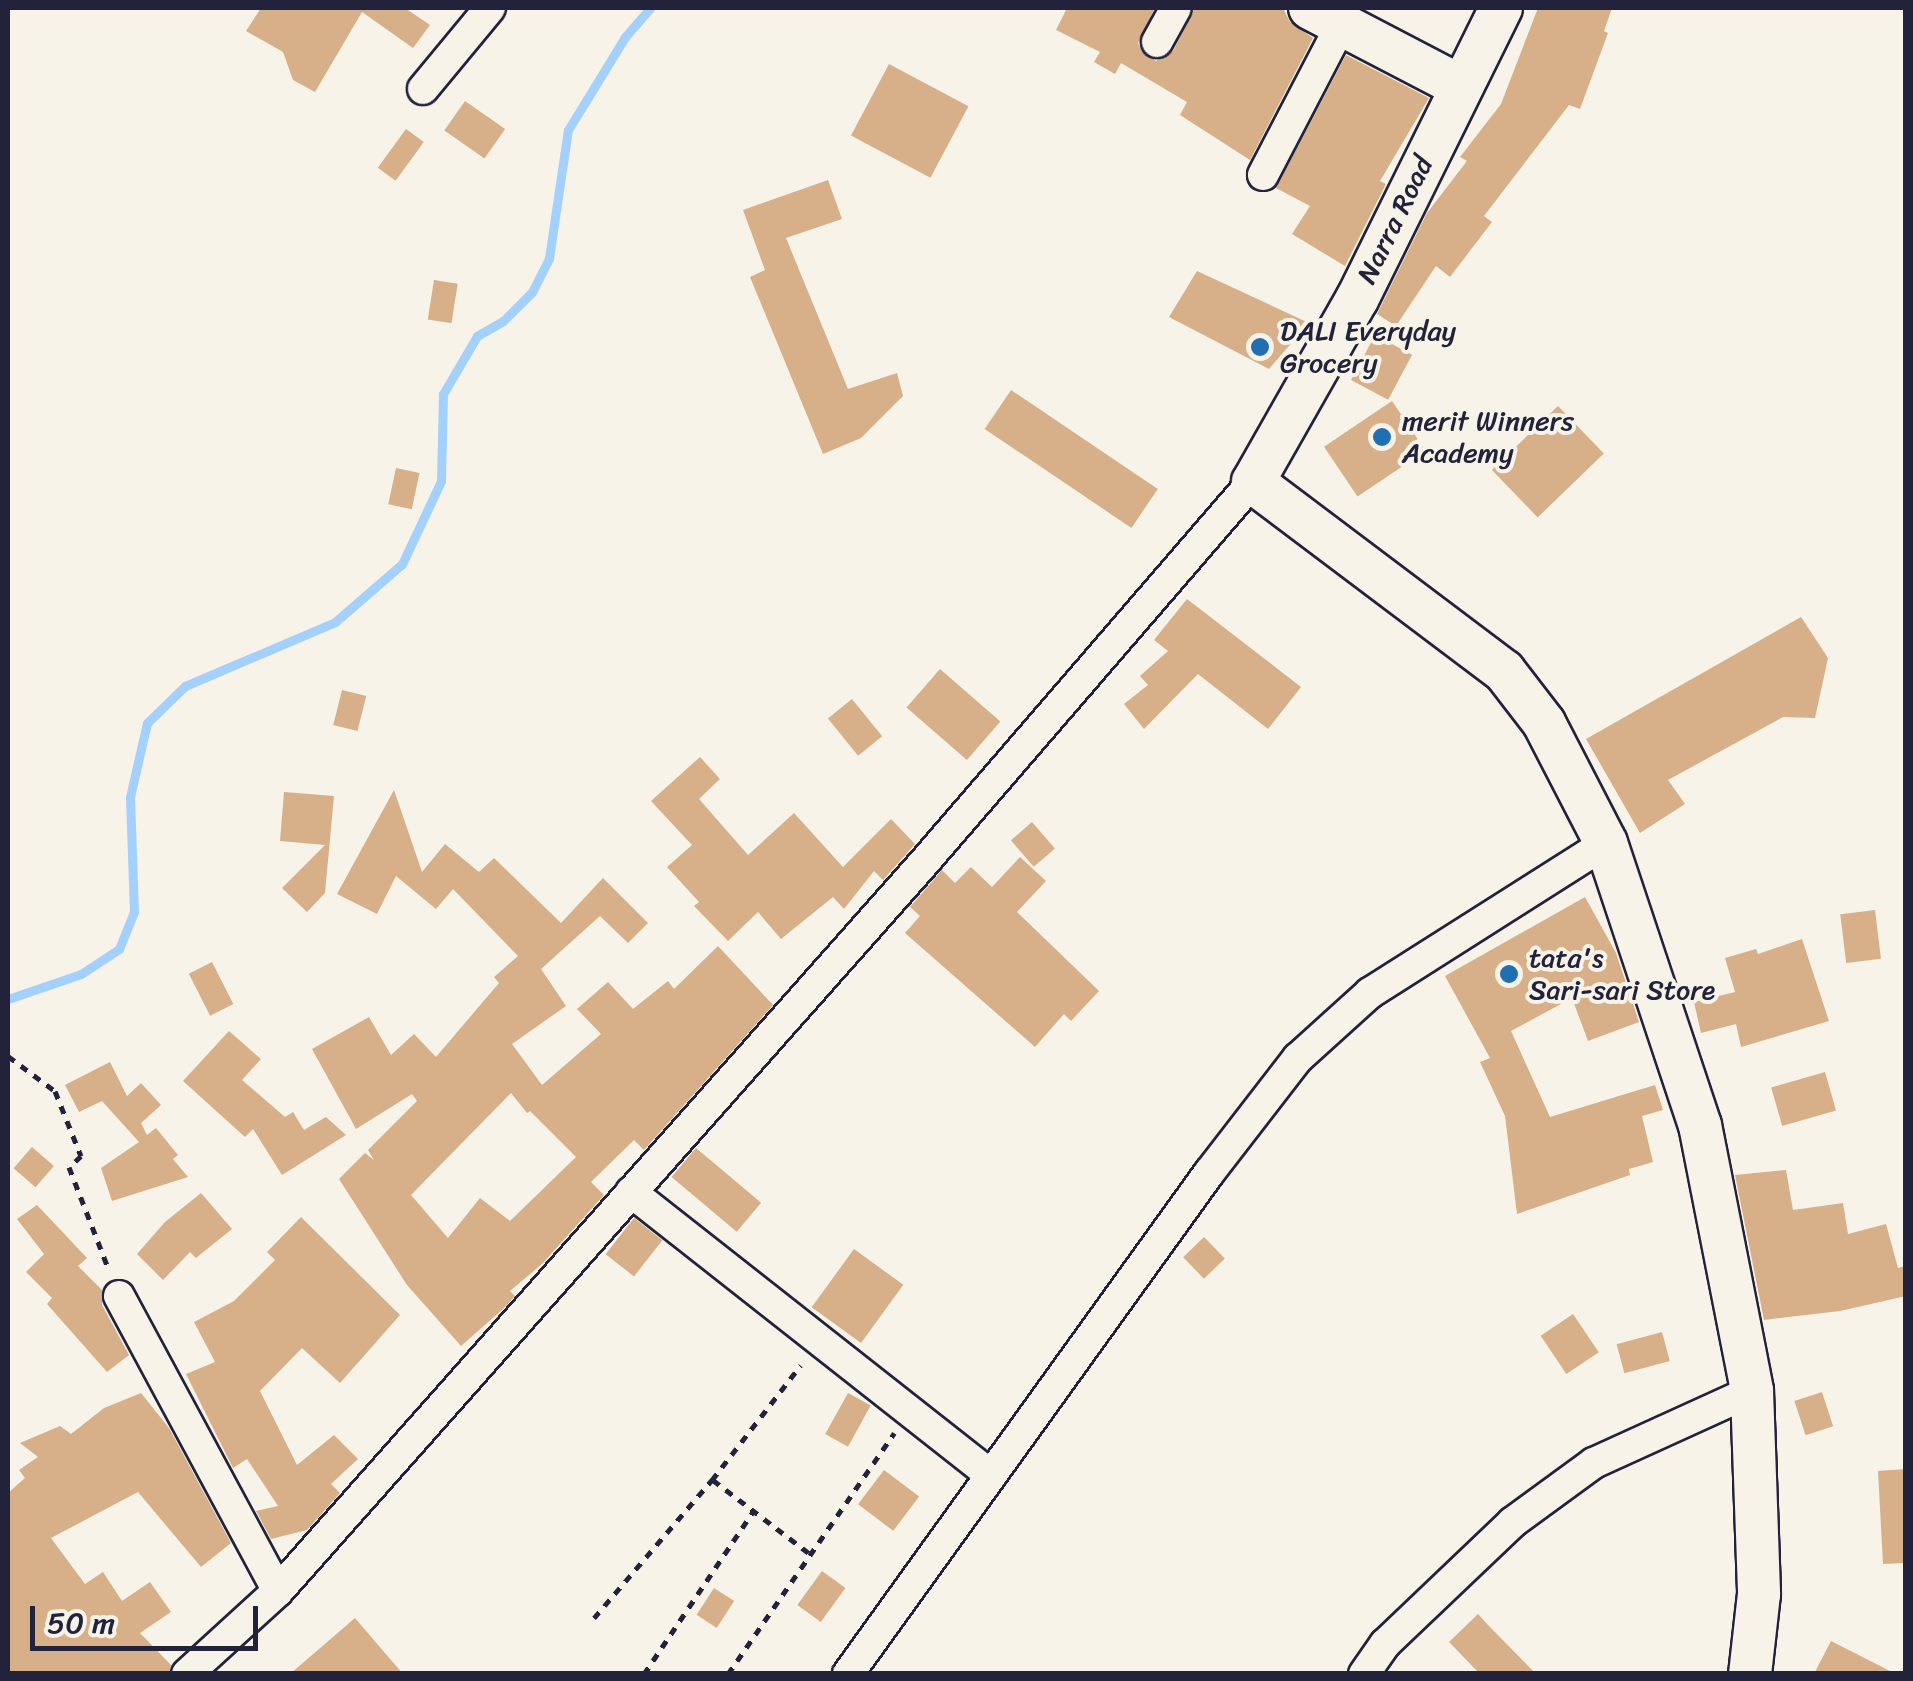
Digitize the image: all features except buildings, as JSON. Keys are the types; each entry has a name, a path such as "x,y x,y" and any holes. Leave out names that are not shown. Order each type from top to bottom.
{"street":[{"path":"423,90 490,8"},
{"path":"1157,42 1176,8"},
{"name":"Narra Road","path":"1253,482 1357,299 1501,8"},
{"path":"1263,176 1326,16 1460,86"},
{"path":"187,1674 278,1591 928,858 1253,482 1504,672 1544,723 1606,843 1700,1125 1752,1390 1759,1594 1750,1674"},
{"path":"848,1674 1298,1058 1370,992 1606,843"},
{"path":"631,1192 991,1474"},
{"path":"119,1296 278,1591"},
{"path":"1364,1674 1384,1644 1514,1522 1562,1486 1594,1463 1752,1390"}],"path":[{"path":"8,1056 56,1091 81,1156 69,1167 119,1296"},
{"path":"594,1618 712,1480 820,1340"},
{"path":"728,1674 910,1410"},
{"path":"712,1480 810,1554"},
{"path":"644,1674 753,1512"}],"waterway":[{"path":"8,999 81,974 119,949 134,912 130,797 147,723 185,686 335,622 402,564 441,481 443,394 477,336 503,321 532,292 549,258 568,130 625,37 650,8"}],"place":[{"name":"DALI Everyday Grocery","path":"1260,347"},
{"name":"merit Winners Academy","path":"1382,437"},
{"name":"tata's Sari-sari Store","path":"1509,974"}]}
